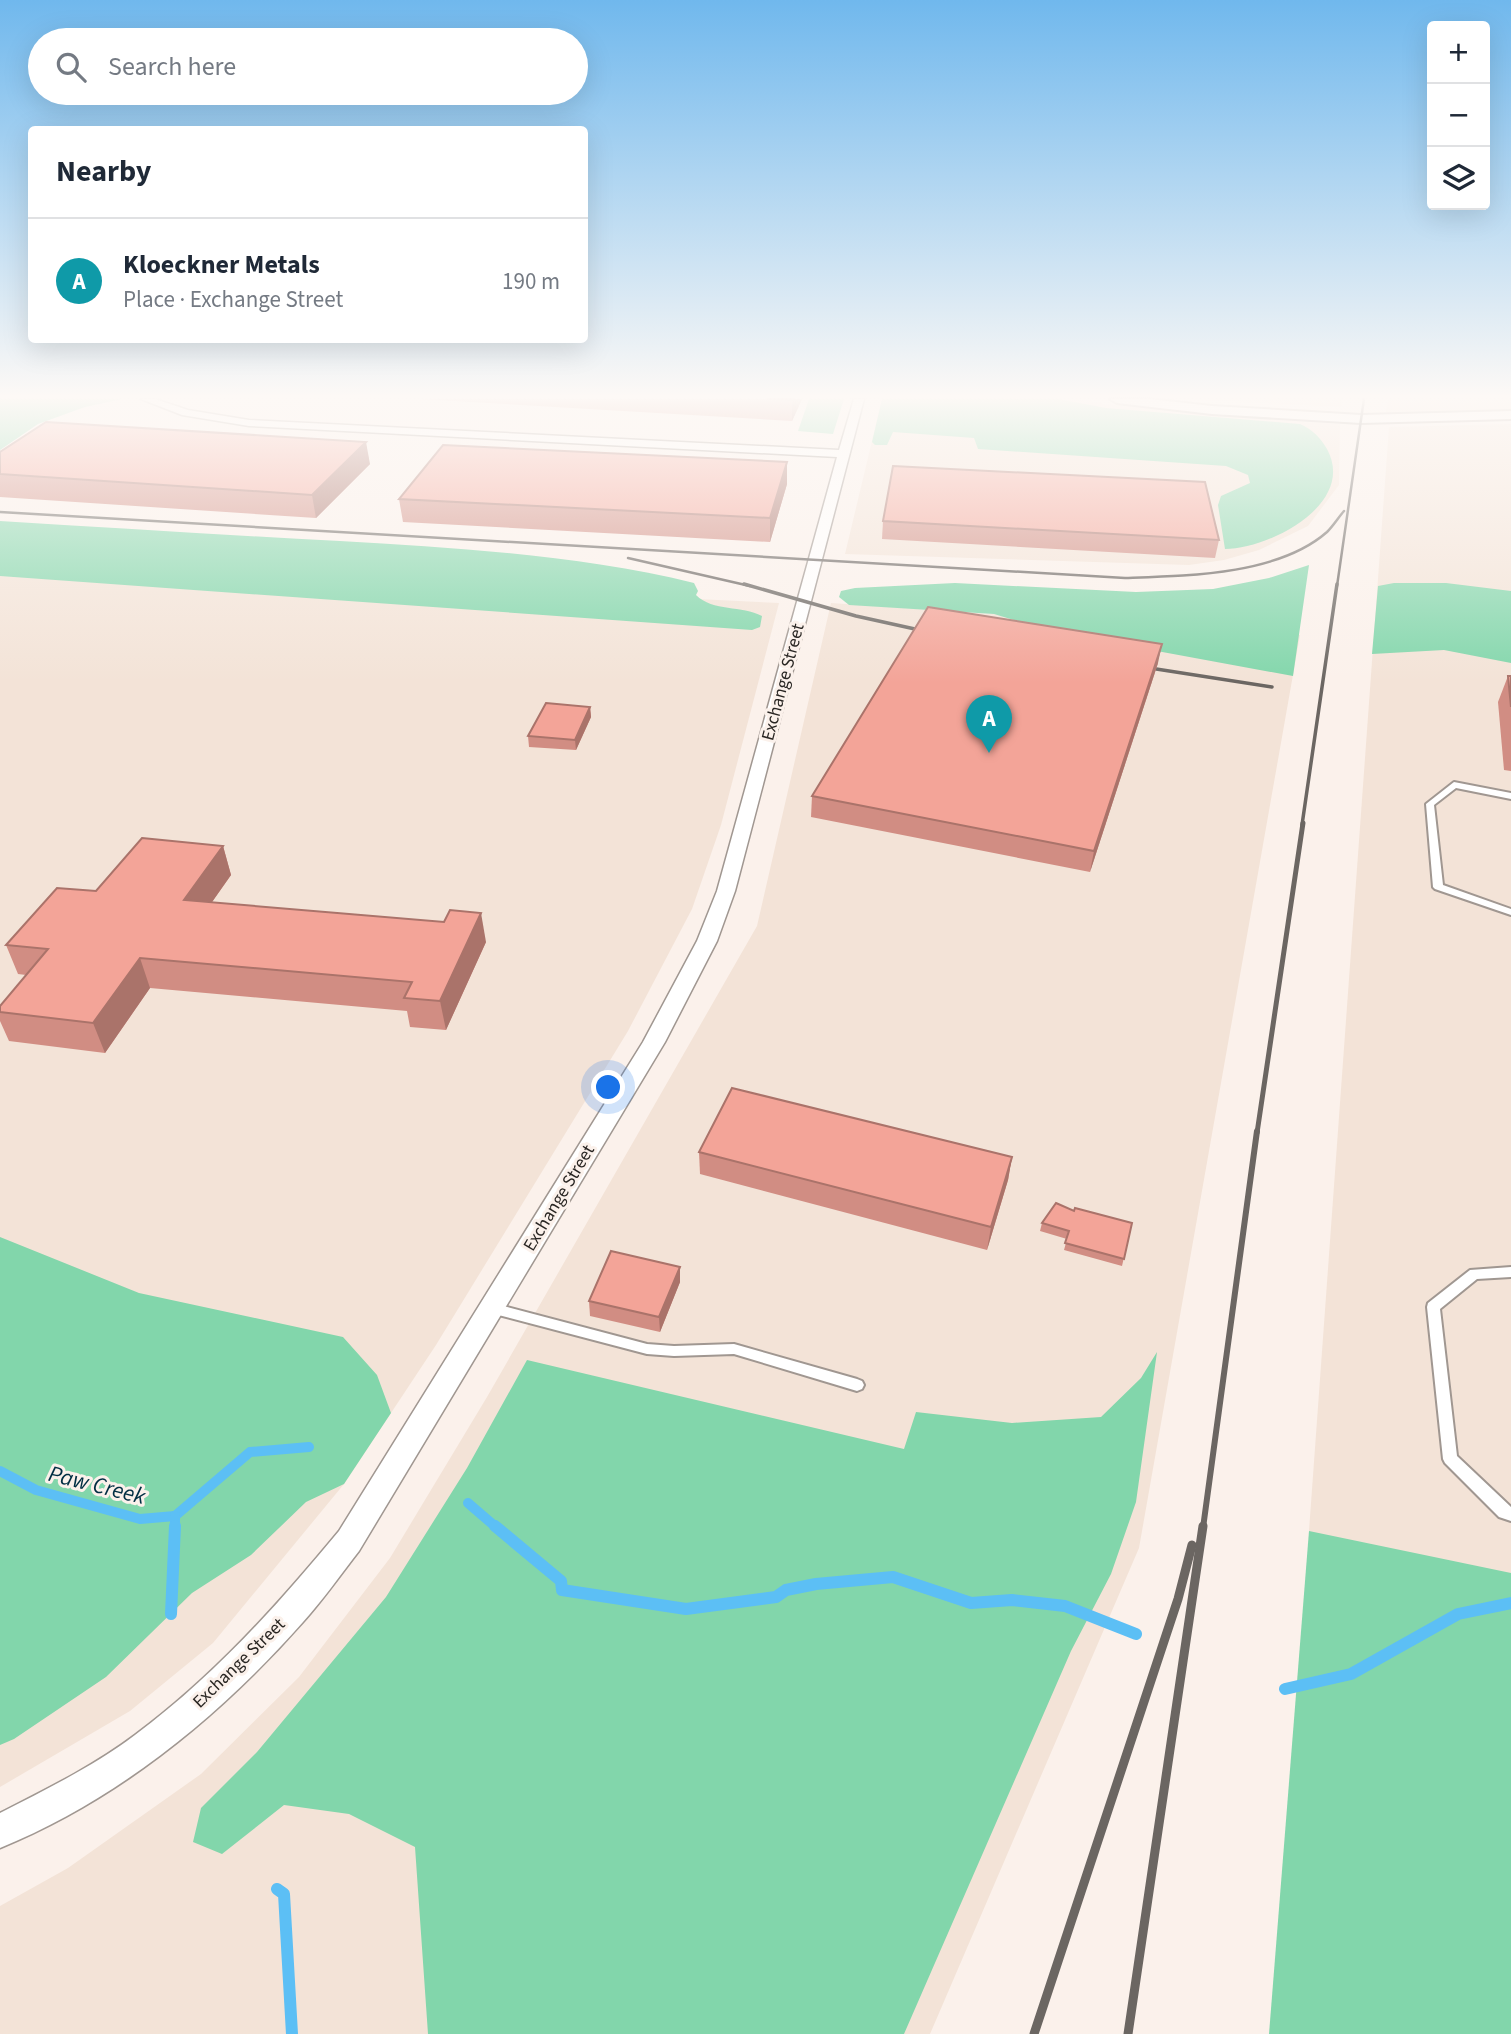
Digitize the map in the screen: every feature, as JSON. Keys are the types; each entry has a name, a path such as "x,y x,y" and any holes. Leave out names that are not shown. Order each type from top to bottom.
{"street":[{"name":"Exchange Street","path":"0,1831 54,1804 145,1748 225,1681 293,1611 349,1541 654,1042 707,941 736,857 833,494"}],"lane":[{"path":"1511,796 1454,785 1430,804 1438,887 1511,912"},
{"path":"1511,1272 1474,1274 1433,1307 1450,1459 1504,1512 1511,1514"},
{"path":"492,1308 647,1349 734,1349 857,1385"}],"shaded area":[{"path":"859,494 1332,494 1308,526 1259,550 1224,560 1189,565 845,554"},
{"path":"1384,494 1511,494 1511,2034 1309,1531"},
{"path":"0,565 779,603 721,825 692,909 628,1031 436,1345 344,1484 213,1643 130,1711 0,1787"},
{"path":"831,603 1300,635 1139,1548 930,2034 0,2034 0,1906 68,1868 201,1774 299,1677 390,1558 487,1397 757,926"}],"green space":[{"path":"1327,494 1320,505 1304,520 1285,532 1243,547 1225,549 1218,505 1221,496"},
{"path":"0,521 429,547 563,559 694,583 698,591 696,595 711,604 746,610 762,616 760,627 752,630 0,576"},
{"path":"1309,565 1293,676 1054,632 994,614 849,605 839,597 841,591 855,588 955,583 1136,592 1213,589 1269,578"},
{"path":"1394,583 1446,583 1511,591 1511,663 1444,650 1372,654 1378,586"},
{"path":"0,1237 139,1293 343,1337 377,1375 391,1413 344,1484 306,1502 251,1555 192,1593 106,1677 14,1739 0,1745"},
{"path":"1157,1352 1136,1502 1111,1574 1071,1651 904,2034 428,2034 415,1847 349,1814 284,1805 222,1854 193,1842 201,1808 257,1752 386,1597 467,1468 527,1360 904,1449 916,1412 1012,1423 1101,1417 1141,1378"},
{"path":"1309,1531 1511,1573 1511,2034 1269,2034"}],"building":[{"path":"403,494 777,494 770,518 399,499"},
{"path":"888,494 1208,494 1219,540 883,521"},
{"path":"928,607 1162,644 1094,851 812,796"},
{"path":"1508,676 1511,676 1511,707"},
{"path":"546,703 590,707 575,740 528,736"},
{"path":"142,838 223,846 184,900 444,922 450,910 481,913 440,1001 404,998 412,982 140,958 93,1023 0,1012 0,1006 48,949 6,945 57,888 96,891"},
{"path":"732,1088 1012,1157 991,1227 699,1152"},
{"path":"1056,1203 1074,1211 1075,1208 1132,1223 1124,1259 1065,1243 1069,1231 1042,1223"},
{"path":"611,1251 680,1267 659,1317 589,1301"}],"waterway":[{"path":"175,1516 250,1452 309,1447"},
{"name":"Paw Creek","path":"0,1471 36,1490 140,1519 175,1516"},
{"path":"468,1503 497,1528"},
{"name":"Paw Creek","path":"175,1516 175,1526"},
{"name":"Paw Creek","path":"171,1614 175,1526"},
{"path":"495,1526 561,1581 562,1590 686,1609 776,1597 786,1590 816,1584 893,1577 971,1603 1012,1600 1065,1606 1136,1634"},
{"path":"1285,1689 1351,1674 1458,1614 1511,1603"},
{"name":"Paw Creek","path":"277,1889 284,1894 292,2034"}],"railway":[{"path":"1337,586 1350,494"},
{"path":"0,512 1125,578 1203,574 1258,565 1307,546 1327,532 1344,511"},
{"path":"628,558 750,586"},
{"path":"744,584 856,616 933,633"},
{"path":"1302,825 1337,584"},
{"path":"1137,666 1272,687"},
{"path":"1257,1133 1303,823"},
{"path":"1203,1528 1257,1131"},
{"path":"1128,2034 1203,1526"},
{"path":"1034,2034 1178,1599 1192,1545"}],"place":[{"name":"Kloeckner Metals","path":"989,753"}]}
